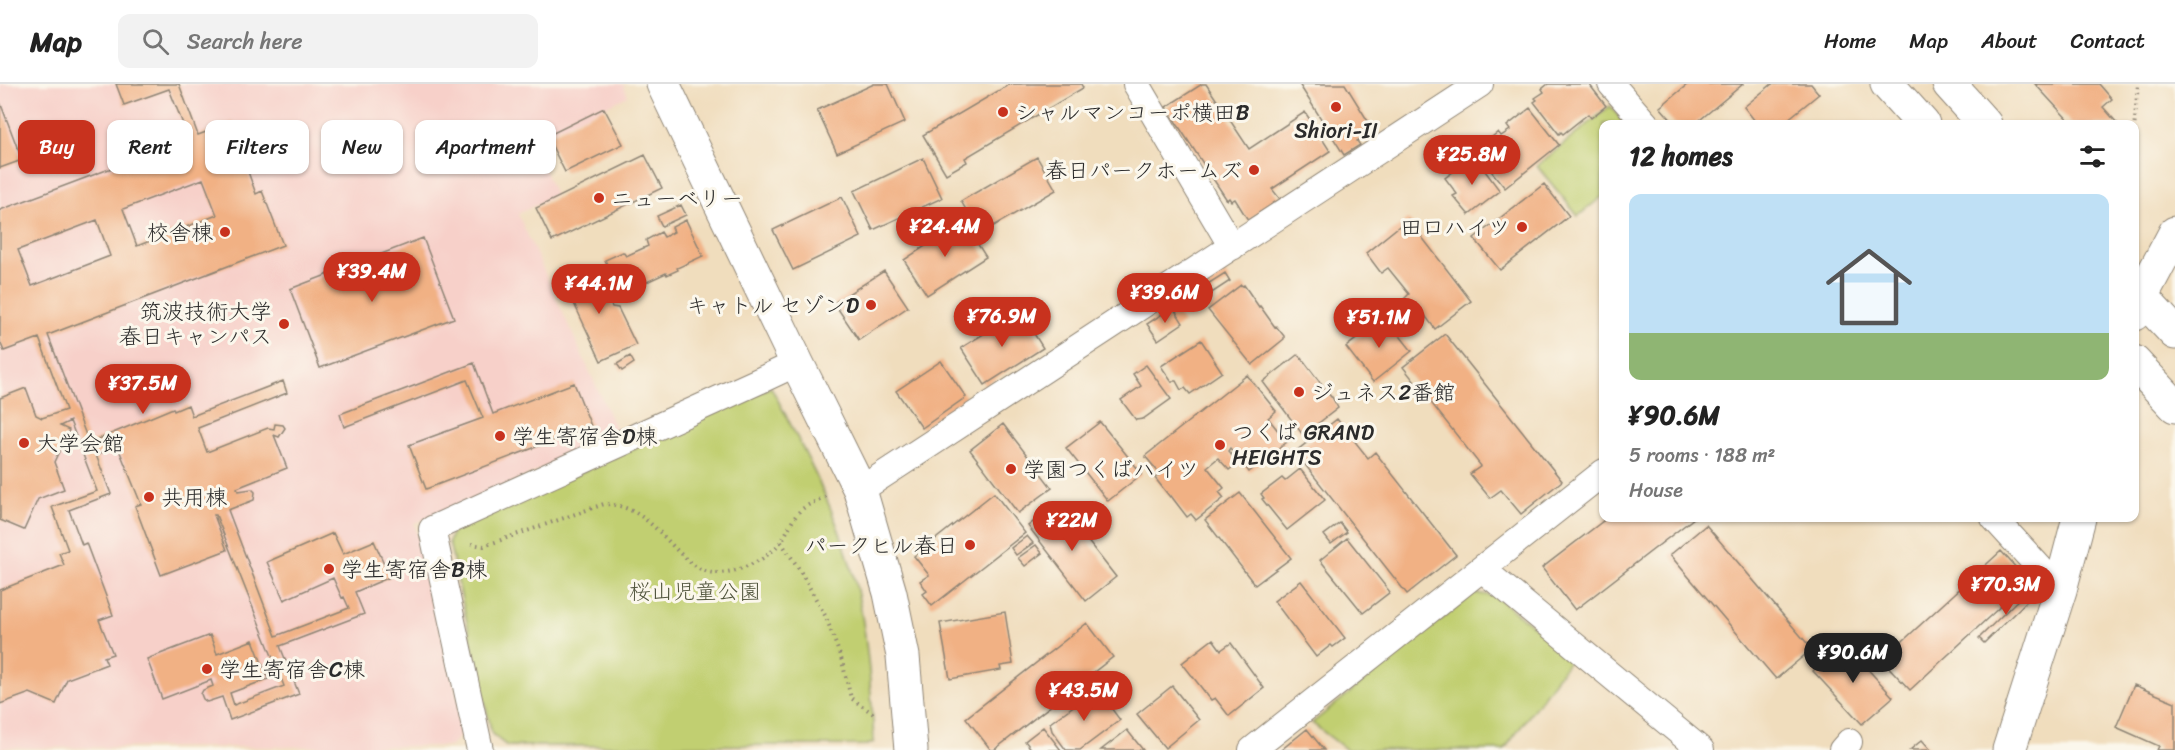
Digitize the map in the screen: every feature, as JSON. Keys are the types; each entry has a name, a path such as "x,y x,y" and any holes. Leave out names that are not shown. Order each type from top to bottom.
{"main road":[{"path":"663,84 797,363 890,593 903,656 911,750"},
{"path":"1887,84 1919,120"},
{"path":"1949,84 1981,120"},
{"path":"2139,296 2175,233"},
{"path":"2139,302 2175,333"},
{"path":"2139,367 2175,406"},
{"path":"2009,750 2060,590 2078,522"}],"street":[{"path":"1136,84 1232,247"},
{"path":"847,490 1232,247 1480,84"},
{"path":"1611,84 1642,120"},
{"path":"480,750 432,529 797,363"},
{"path":"1252,750 1599,476"},
{"path":"1998,522 2060,590"},
{"path":"1482,568 1691,746"}],"path":[{"path":"2135,120 2138,84"},
{"path":"432,529 468,543 484,546 604,504 619,505 635,511 646,520 692,565 717,573 734,572 765,556 781,542 800,511 847,490"},
{"path":"781,542 826,617 842,661 851,698 881,719"}],"shaded area":[{"name":"筑波技術大学 春日キャンパス","path":"0,84 623,84 628,96 556,130 556,120 415,120 415,174 546,174 555,195 518,214 618,434 453,510 414,523 466,730 450,746 0,748"}],"green space":[{"path":"1610,106 1622,120 1599,120 1599,199 1578,216 1537,166"},
{"name":"桜山児童公園","path":"771,387 823,492 848,557 863,624 874,742 867,745 507,746 492,734 449,542 453,530"},
{"path":"1474,593 1495,596 1572,657 1504,750 1347,750 1312,723"}],"building":[{"path":"116,84 179,84 192,120 181,120 169,89 124,105"},
{"path":"874,84 888,84 905,122 837,153 817,110"},
{"name":"シャルマンコーポ横田B","path":"1010,84 1081,84 1083,88 965,158 967,162 946,174 923,135"},
{"name":"春日パークホームズ","path":"1202,84 1206,84 1249,149 1305,112 1330,151 1272,189 1280,199 1248,220 1235,199 1227,200 1166,107"},
{"name":"Shiori-II","path":"1299,84 1345,84 1374,131 1357,141 1360,145 1344,155"},
{"path":"1548,84 1589,84 1606,106 1591,118 1588,114 1563,134 1561,132 1559,134 1534,102"},
{"path":"1688,84 1743,84 1700,120 1671,120 1660,107"},
{"path":"1772,84 1811,84 1819,94 1787,120 1754,120 1744,107"},
{"path":"2035,84 2099,84 2112,99 2103,107 2114,120 2068,120"},
{"path":"0,102 18,149 18,161 0,168"},
{"path":"604,108 623,144 565,172 556,154 556,132"},
{"path":"1530,108 1559,145 1505,188 1475,151 1498,132 1501,136 1510,130 1507,126"},
{"path":"193,122 198,135 205,132 205,174 249,174 256,194 262,191 283,245 48,335 89,443 173,408 174,411 188,405 192,416 283,381 287,393 198,428 207,452 268,428 274,429 275,424 283,425 285,428 279,437 274,435 287,468 237,488 238,491 252,489 255,492 254,500 228,510 276,636 349,608 333,578 284,600 267,562 333,533 343,554 374,541 390,577 355,592 364,614 280,646 299,694 230,720 222,697 207,702 203,699 201,694 203,690 213,686 211,680 162,699 147,659 210,635 217,654 253,640 268,679 230,693 234,705 284,686 216,515 214,515 227,550 161,575 135,506 141,504 118,447 96,455 111,494 69,510 82,545 86,543 113,615 99,620 113,654 104,657 107,664 67,679 56,704 30,693 0,704 0,590 64,565 59,553 68,550 52,507 97,491 70,421 60,426 69,430 54,462 64,489 38,499 24,530 0,520 0,398 26,388 36,415 42,418 66,410 39,338 4,351 0,342 0,210 107,170 107,174 193,174","holes":["203,179 217,215 137,246 123,209","97,220 110,256 32,286 18,250"]},
{"name":"ニューベリー","path":"645,155 662,188 552,241 536,208"},
{"path":"1474,156 1500,191 1469,215 1453,196 1457,194 1445,178"},
{"path":"1037,157 1056,190 980,234 961,201"},
{"path":"923,158 942,198 873,230 854,191"},
{"name":"田口ハイツ","path":"1544,184 1569,216 1500,270 1474,238"},
{"path":"842,197 861,237 793,270 773,230"},
{"path":"681,205 686,215 662,226 657,216"},
{"path":"1408,219 1471,301 1435,329 1424,314 1418,318 1404,299 1409,294 1388,268 1381,273 1366,253"},
{"path":"686,220 703,256 677,268 678,270 667,275 666,273 619,295 615,286 617,285 605,260 623,252 626,256 648,246 646,240 661,232 664,237 674,232 672,227"},
{"path":"963,221 986,257 927,295 904,260"},
{"path":"423,238 454,318 320,368 290,289"},
{"path":"598,267 605,282 601,284 612,307 618,308 636,345 601,361 564,282"},
{"name":"キャトル セゾンD","path":"884,271 908,307 859,340 834,303"},
{"path":"1225,273 1230,281 1201,300 1195,292"},
{"path":"1244,285 1284,336 1284,339 1252,365 1208,310"},
{"path":"1173,307 1183,323 1158,340 1147,324"},
{"path":"1020,311 1043,348 985,385 961,348"},
{"path":"1385,317 1412,351 1373,382 1346,347"},
{"path":"1445,334 1562,481 1521,514 1501,490 1490,498 1470,474 1481,466 1403,367"},
{"path":"1201,340 1222,372 1190,394 1185,388 1181,390 1176,381 1171,381 1161,366"},
{"name":"ジュネス2番館","path":"1297,355 1332,397 1338,408 1303,435 1263,382"},
{"path":"630,356 634,363 622,371 617,364"},
{"path":"941,361 966,397 922,428 896,391"},
{"name":"学生寄宿舎D棟","path":"474,363 493,414 574,383 591,426 426,489 409,445 483,418 467,380 344,427 340,414"},
{"path":"1146,365 1171,399 1143,419 1136,420 1121,400 1141,386 1133,374"},
{"name":"つくば GRAND HEIGHTS","path":"1247,375 1276,411 1268,418 1287,442 1249,472 1230,448 1228,451 1238,463 1229,470 1218,458 1207,467 1224,488 1219,492 1224,498 1196,520 1191,514 1187,517 1155,478 1160,474 1145,456"},
{"path":"1337,419 1368,458 1375,452 1456,555 1407,594 1295,452"},
{"path":"1100,422 1142,474 1108,501 1066,448"},
{"name":"学園つくばハイツ","path":"1003,424 1052,488 1018,513 970,450"},
{"path":"1300,469 1325,500 1287,530 1262,499 1264,498 1261,494 1282,478 1285,481"},
{"name":"パークヒル春日","path":"994,493 1025,533 932,606 923,594 927,591 920,581 929,575 914,556"},
{"path":"1240,493 1291,558 1255,585 1205,520"},
{"path":"1058,503 1116,577 1086,601 1028,526"},
{"path":"1602,522 1689,522 1575,610 1542,568"},
{"path":"1340,523 1347,532 1331,544 1324,535"},
{"path":"1706,525 1812,649 1776,679 1670,555"},
{"path":"1027,536 1033,543 1016,555 1011,548"},
{"path":"1347,538 1390,592 1363,613 1320,560"},
{"path":"1036,545 1042,553 1025,566 1018,558"},
{"path":"2001,551 2028,581 1910,690 1882,660"},
{"path":"1301,581 1345,638 1333,647 1331,645 1316,657 1274,601"},
{"path":"2029,589 2034,594 1984,643 1979,638"},
{"path":"1005,612 1013,664 1000,666 1001,670 950,679 940,623"},
{"path":"1087,623 1113,657 994,750 991,750 966,718"},
{"path":"1213,639 1221,650 1231,643 1264,688 1229,716 1215,698 1211,700 1182,663"},
{"path":"1844,643 1893,697 1862,724 1813,671"},
{"path":"2134,685 2175,702 2175,750 2157,750 2159,746 2116,727"},
{"path":"1172,686 1199,720 1165,748 1137,714"},
{"path":"1097,689 1120,720 1080,750 1066,750 1052,731 1050,723"},
{"path":"1043,727 1061,750 1032,750 1025,741"},
{"path":"1307,729 1324,750 1281,750"},
{"path":"1127,730 1143,750 1101,750"},
{"path":"1922,740 1931,750 1910,750"}],"place":[{"name":"Shiori-II","path":"1336,107"},
{"name":"シャルマンコーポ横田B","path":"1003,112"},
{"name":"春日パークホームズ","path":"1254,170"},
{"name":"ニューベリー","path":"599,198"},
{"name":"田口ハイツ","path":"1522,227"},
{"name":"校舎棟","path":"225,232"},
{"name":"キャトル セゾンD","path":"871,305"},
{"name":"筑波技術大学 春日キャンパス","path":"284,324"},
{"name":"ジュネス2番館","path":"1299,392"},
{"name":"学生寄宿舎D棟","path":"500,436"},
{"name":"大学会館","path":"24,443"},
{"name":"つくば GRAND HEIGHTS","path":"1220,445"},
{"name":"学園つくばハイツ","path":"1011,469"},
{"name":"共用棟","path":"149,497"},
{"name":"パークヒル春日","path":"970,545"},
{"name":"学生寄宿舎B棟","path":"329,569"},
{"name":"学生寄宿舎C棟","path":"207,669"}]}
